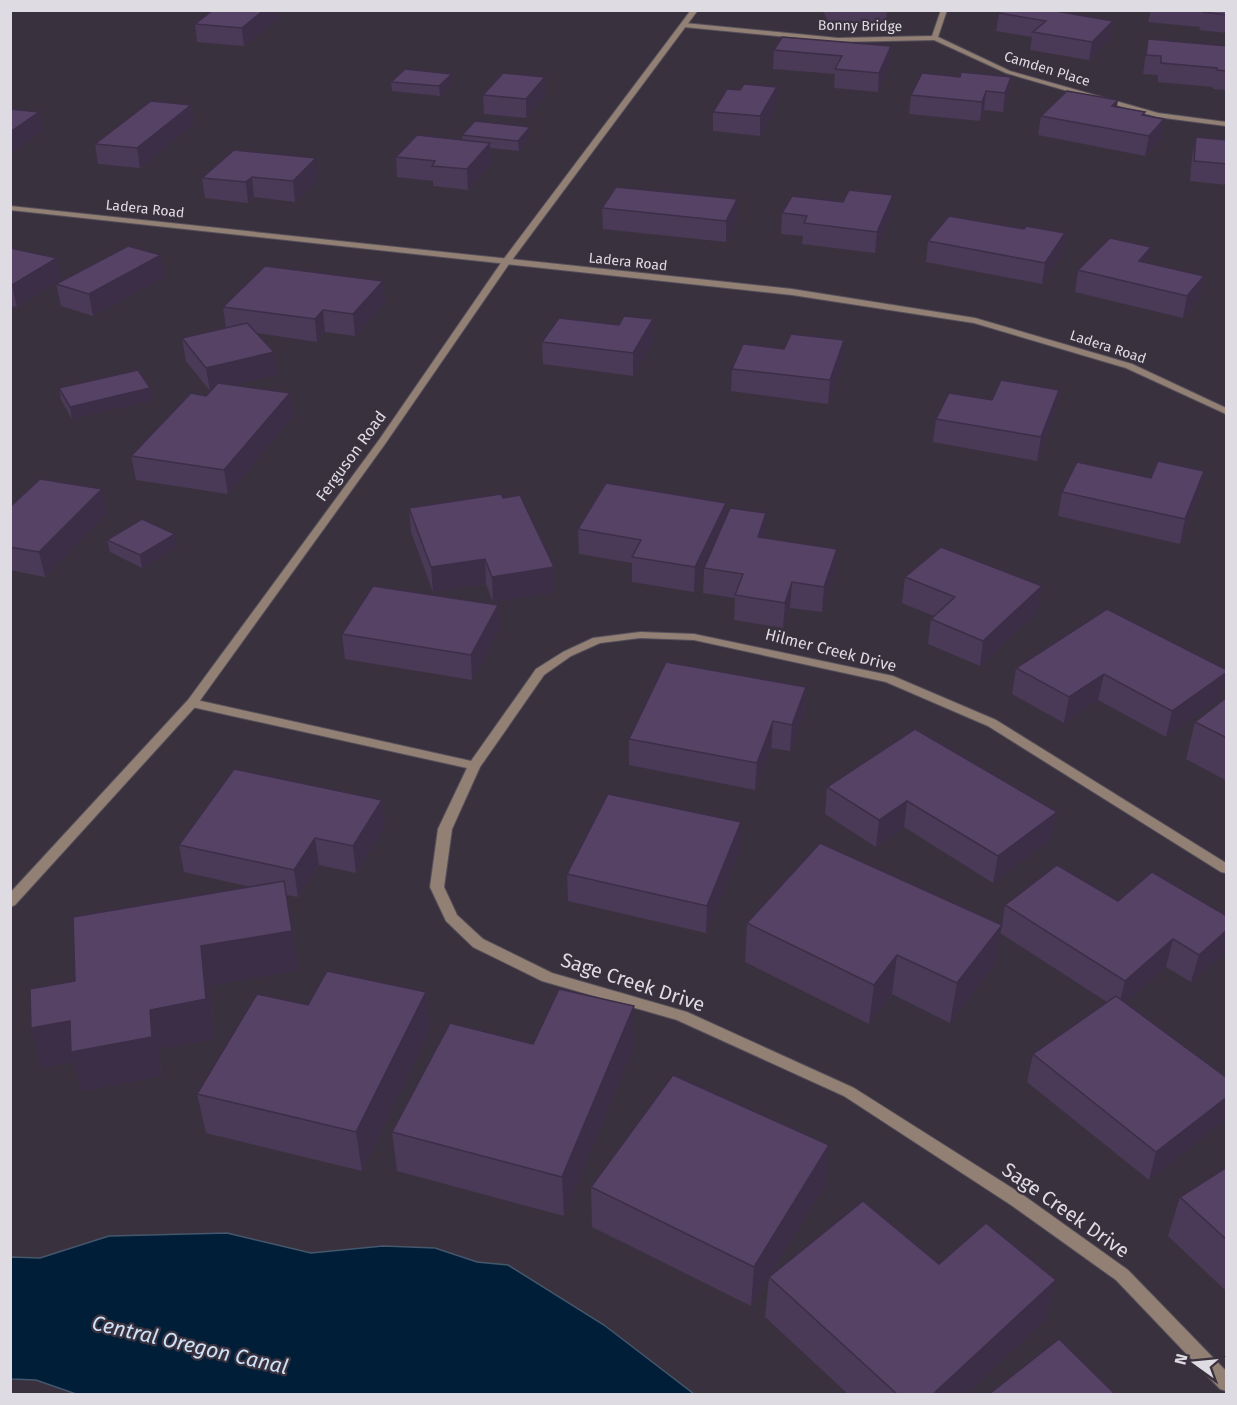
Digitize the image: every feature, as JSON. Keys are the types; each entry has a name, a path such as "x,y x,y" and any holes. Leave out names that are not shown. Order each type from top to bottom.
{"street":[{"name":"Ferguson Road","path":"10,902 192,703 375,452 506,262 695,10"},
{"path":"935,38 944,10"},
{"name":"Bonny Bridge","path":"684,25 838,40 935,38"},
{"name":"Camden Place","path":"935,38 1008,72 1157,114 1227,124"},
{"name":"Ladera Road","path":"10,207 792,292 975,321 1129,366 1227,411"},
{"name":"Hilmer Creek Drive","path":"474,766 540,672 567,654 597,640 640,635 694,637 889,679 992,723 1227,869"},
{"path":"192,703 474,766"},
{"name":"Sage Creek Drive","path":"474,766 445,829 437,887 451,918 478,943 548,977 682,1016 849,1092 1017,1200 1122,1275 1227,1383"}],"water":[{"name":"Central Oregon Canal","path":"227,1233 311,1253 383,1246 435,1248 477,1262 508,1265 604,1325 694,1394 76,1394 36,1380 11,1379 11,1257 40,1258 109,1236"}],"building":[{"path":"213,10 264,10 242,28 195,24"},
{"path":"1002,10 1050,10 1113,21 1092,42 1033,32 1046,21 999,13"},
{"path":"1203,10 1227,10 1227,15 1203,12"},
{"path":"782,37 891,46 879,73 835,69 842,56 774,50"},
{"path":"1148,39 1227,46 1227,71 1161,63 1161,56 1146,55"},
{"path":"405,69 452,74 439,86 391,82"},
{"path":"961,72 1011,77 1005,93 986,91 982,102 911,95 922,73 960,77"},
{"path":"503,73 545,77 526,99 483,95"},
{"path":"744,84 777,87 760,116 713,112 727,89 740,90"},
{"path":"1067,91 1118,100 1112,106 1145,112 1142,115 1164,119 1149,136 1041,116"},
{"path":"151,101 191,105 137,148 95,144"},
{"path":"10,109 39,112 10,132"},
{"path":"475,121 530,127 518,141 462,135"},
{"path":"417,135 490,143 467,169 432,166 435,161 396,157"},
{"path":"1196,137 1227,140 1227,164 1194,161"},
{"path":"234,150 316,158 293,181 252,177 246,182 202,178"},
{"path":"616,187 737,199 726,221 602,208"},
{"path":"849,190 893,195 877,232 804,223 807,216 782,213 792,196 843,202"},
{"path":"949,216 1024,229 1026,226 1065,233 1045,263 928,241"},
{"path":"1110,238 1151,247 1139,261 1204,276 1187,296 1078,270"},
{"path":"128,246 161,255 89,294 56,284"},
{"path":"10,248 57,258 10,285"},
{"path":"265,266 383,281 353,314 323,310 315,319 223,307"},
{"path":"624,316 653,319 633,353 542,342 559,318 619,325"},
{"path":"247,323 274,352 206,368 182,338"},
{"path":"791,334 844,340 830,380 732,369 743,344 784,349"},
{"path":"138,370 150,388 70,407 59,388"},
{"path":"1001,380 1059,390 1041,437 936,419 949,393 992,400"},
{"path":"218,383 290,393 224,470 131,456 191,393 206,396"},
{"path":"1158,461 1204,471 1185,519 1062,492 1077,462 1151,478"},
{"path":"40,479 102,489 39,552 10,547 10,507"},
{"path":"606,483 726,503 695,567 632,557 641,540 578,529"},
{"path":"501,494 503,498 520,495 554,567 492,577 485,559 431,567 409,508"},
{"path":"730,508 766,513 758,537 837,549 824,587 792,582 785,603 735,595 743,574 704,568"},
{"path":"142,519 175,534 140,555 107,540"},
{"path":"941,547 1042,586 983,641 931,619 955,597 905,577"},
{"path":"373,586 498,605 471,655 342,634"},
{"path":"1107,609 1227,672 1172,711 1104,674 1069,697 1016,668"},
{"path":"666,662 806,687 792,725 773,721 757,763 629,739"},
{"path":"1227,697 1227,738 1195,722"},
{"path":"915,729 1057,812 998,856 907,801 879,820 827,787"},
{"path":"234,769 382,800 353,846 315,838 294,870 179,845"},
{"path":"608,794 741,822 707,906 567,874"},
{"path":"820,843 1002,925 957,983 897,955 874,985 747,923"},
{"path":"1057,865 1118,901 1152,872 1227,916 1227,930 1199,955 1173,939 1125,981 1005,905"},
{"path":"284,881 292,931 201,946 206,999 150,1010 152,1037 71,1052 70,1021 31,1028 30,989 75,981 73,917"},
{"path":"327,971 426,992 356,1132 197,1094 257,994 308,1005"},
{"path":"559,989 634,1006 562,1177 392,1132 450,1023 533,1044"},
{"path":"1116,996 1227,1078 1227,1097 1156,1152 1033,1054"},
{"path":"673,1075 829,1145 754,1267 591,1187"},
{"path":"1227,1167 1227,1240 1180,1197"},
{"path":"863,1201 939,1264 986,1223 1056,1280 932,1395 898,1395 769,1277"},
{"path":"1059,1339 1116,1395 988,1395"}]}
